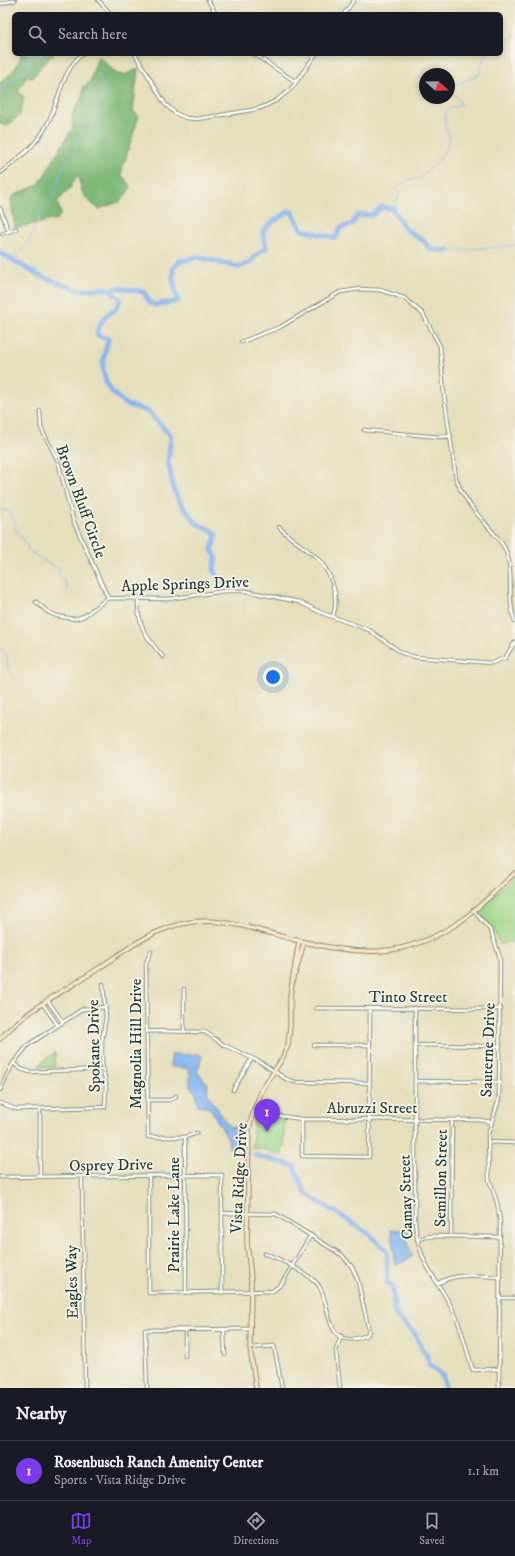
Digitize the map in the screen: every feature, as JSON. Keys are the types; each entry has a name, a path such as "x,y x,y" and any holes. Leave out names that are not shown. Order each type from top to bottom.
{"street":[{"path":"0,4 15,0"},
{"path":"98,0 109,12"},
{"path":"208,0 215,12"},
{"path":"345,12 354,0"},
{"path":"0,173 30,149 43,132 51,117 66,76 71,66 80,56"},
{"path":"136,56 165,104 175,113 186,118 197,119 264,107 277,100 291,89 315,56"},
{"path":"257,56 296,82"},
{"path":"0,208 9,232"},
{"path":"2,234 16,230"},
{"path":"241,342 280,327 340,292 360,289 380,290 396,294 404,298 423,314 439,343 454,470 459,487 469,504 495,534 506,551 509,564 511,606 515,622"},
{"name":"Brown Bluff Circle","path":"40,411 41,428 58,461 73,520 108,598"},
{"path":"364,430 432,436 451,436"},
{"path":"279,527 291,539 314,556 327,572 336,596 332,616"},
{"name":"Apple Springs Drive","path":"36,602 48,612 57,616 76,619 84,616 108,598 138,597 168,599 218,592 246,591 299,602 369,630 402,653 415,657 492,663 505,658 515,642"},
{"path":"138,597 140,625 162,657"},
{"path":"0,1038 18,1021 144,938 174,926 206,921 225,922 345,951 367,952 399,948 429,939 459,922 515,873"},
{"name":"Sauterne Drive","path":"473,910 491,931 498,948 500,964 501,1009 499,1099 491,1122 489,1142 489,1179 497,1202 500,1237 499,1388"},
{"name":"Vista Ridge Drive","path":"256,1388 250,1348 251,1292 247,1242 249,1128 255,1106 262,1090 282,1059 290,1036 290,996 302,941"},
{"name":"Magnolia Hill Drive","path":"151,951 146,963 148,1137 185,1137"},
{"name":"Spokane Drive","path":"40,1110 104,1107 106,1084 103,1069 102,1040 106,1023 103,984"},
{"path":"184,989 184,1031"},
{"path":"48,1001 62,1021"},
{"path":"43,1004 57,1024"},
{"path":"0,1090 13,1063 28,1045 57,1024 83,1009 105,1007"},
{"name":"Tinto Street","path":"316,1008 501,1009"},
{"path":"302,1119 302,1156 369,1158 370,1008"},
{"name":"Camay Street","path":"415,1008 415,1221 417,1239 422,1257 455,1316 472,1370 499,1369"},
{"path":"147,1030 201,1031 209,1033 224,1045 252,1058 286,1079 295,1082 369,1083"},
{"path":"314,1045 370,1045"},
{"path":"416,1045 500,1046"},
{"path":"233,1090 252,1058"},
{"path":"13,1063 21,1069 30,1072 103,1069"},
{"path":"415,1082 500,1082"},
{"path":"148,1100 170,1100 176,1096"},
{"path":"0,1103 16,1109 40,1110 40,1177"},
{"name":"Abruzzi Street","path":"255,1106 280,1116 302,1119 480,1120 491,1122"},
{"name":"Semillon Street","path":"451,1236 452,1120"},
{"path":"185,1137 197,1133"},
{"name":"Prairie Lake Lane","path":"185,1137 186,1293"},
{"path":"489,1142 515,1143"},
{"path":"149,1176 148,1293 266,1292 278,1288 312,1235"},
{"name":"Osprey Drive","path":"0,1178 222,1176 222,1213"},
{"name":"Eagles Way","path":"82,1177 85,1388"},
{"path":"222,1293 222,1213 248,1212 276,1214 342,1255 352,1267 361,1295 368,1333 364,1337 354,1338 342,1336 330,1326 319,1286 313,1279 273,1256 264,1254"},
{"path":"417,1239 432,1236 500,1237"},
{"path":"437,1284 446,1278 457,1276 500,1277"},
{"path":"499,1298 515,1298"},
{"path":"147,1388 145,1330 251,1330"},
{"path":"185,1330 186,1356"},
{"path":"224,1330 225,1355"},
{"path":"340,1388 336,1351 342,1336"},
{"path":"250,1348 274,1346 282,1388"}],"green space":[{"path":"20,56 52,56 42,65 32,78 27,75 18,91 24,97 20,115 7,126 0,124 0,83 16,67"},
{"path":"100,57 117,74 124,75 138,69 133,112 136,113 138,118 121,174 131,187 121,201 99,209 86,198 82,192 79,176 77,175 70,188 57,202 61,214 57,219 15,228 11,200 13,196 39,184 73,127 73,113 82,96 83,87 90,82 97,59"},
{"path":"514,877 515,941 500,944 491,927 477,911"},
{"path":"55,1052 55,1067 40,1067 40,1064"},
{"path":"257,1110 284,1119 284,1146 282,1147 282,1155 259,1148 252,1148 254,1121"}],"water":[{"path":"195,1053 202,1056 197,1072 208,1084 207,1091 209,1096 229,1126 231,1128 234,1127 239,1129 236,1149 229,1148 228,1139 210,1108 198,1105 196,1093 190,1087 190,1073 187,1068 170,1066 172,1054 193,1055"},
{"path":"391,1230 407,1230 408,1245 413,1256 395,1266"}],"waterway":[{"path":"503,44 515,35"},
{"path":"27,63 29,56"},
{"path":"0,95 5,84 21,73 32,58 38,56"},
{"path":"393,209 400,195 397,189 401,183 406,180 419,179 438,161 448,144 450,137 445,121 446,113 452,107 461,105 449,87 479,75 485,56"},
{"path":"13,259 28,242 32,235 38,220 41,206 53,195 66,160 75,150 78,135 91,127 95,119 97,108 105,94 105,87 98,73"},
{"path":"0,253 42,277 79,290 120,288 144,292 150,303 155,305 178,301 173,280 173,268 178,262 197,257 239,267 250,263 254,257 266,248 263,231 270,224 289,211 292,212 302,230 336,238 340,228 352,224 358,215 372,215 382,207 393,209 405,229 423,240 431,250 449,250"},
{"path":"452,251 515,245"},
{"path":"109,289 120,299 117,307 107,315 97,332 97,335 108,339 103,361 106,382 112,392 125,404 149,412 171,436 168,462 174,490 179,501 196,523 214,532 216,535 212,550 216,557 214,570 221,584"},
{"path":"0,508 2,510 10,511 15,523 16,531 26,543 28,550 49,564 60,569 58,575 65,582 67,591"},
{"path":"0,648 7,657 8,669 14,677 13,680"},
{"path":"255,1155 294,1166 305,1193 368,1233 387,1251 387,1283 393,1286 394,1309 397,1317 415,1334 423,1351 426,1353 430,1366 443,1376 445,1388"}],"place":[{"name":"Rosenbusch Ranch Amenity Center","path":"267,1132"}]}
